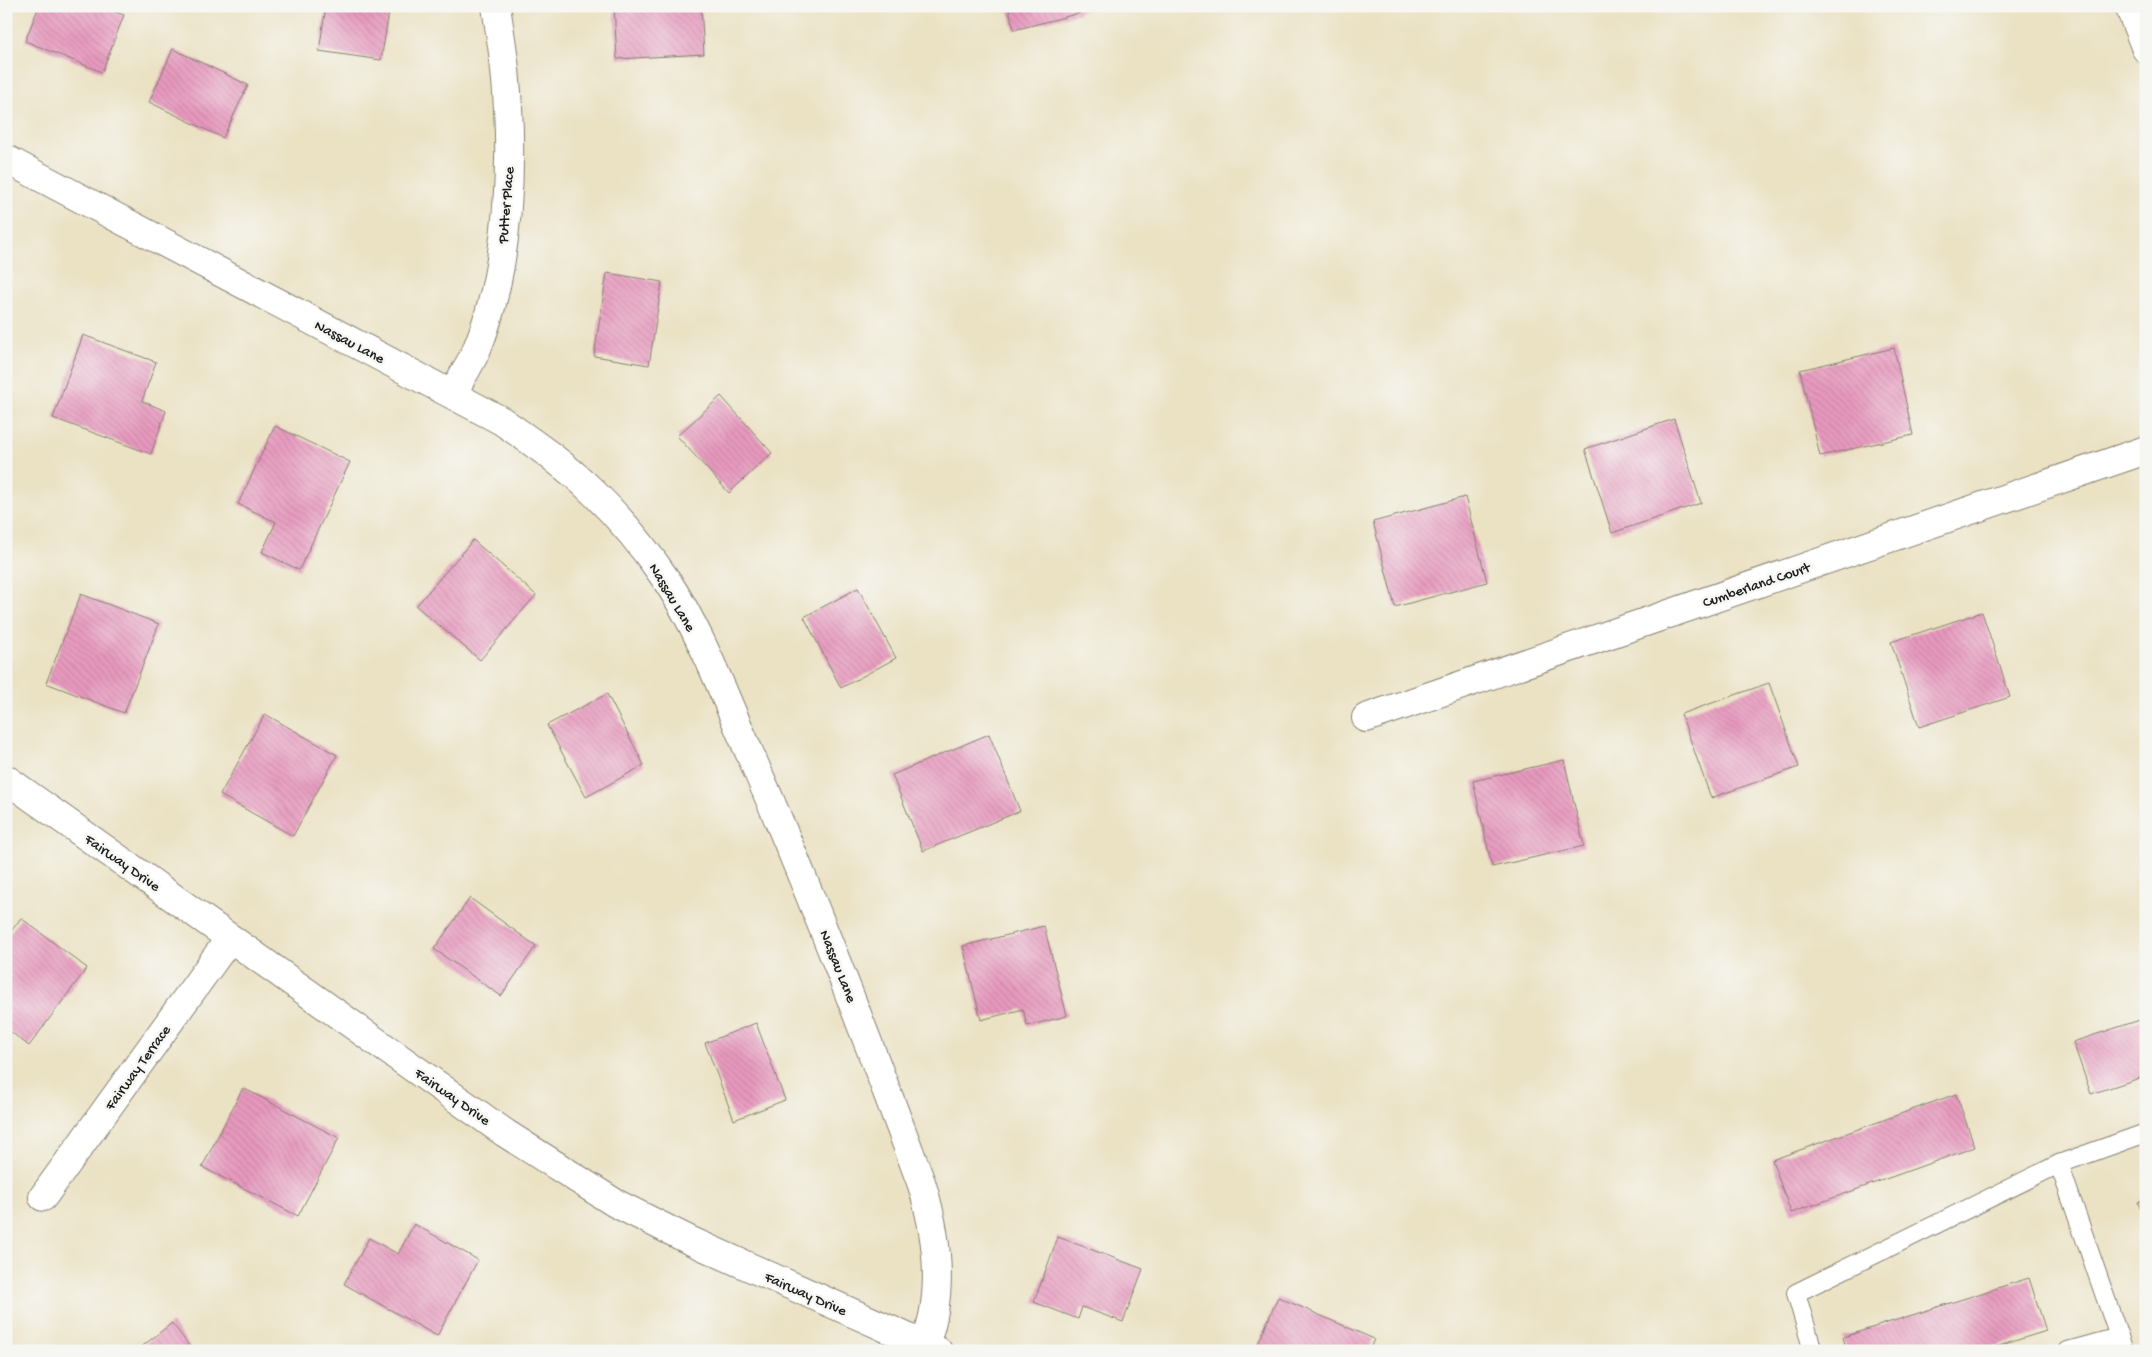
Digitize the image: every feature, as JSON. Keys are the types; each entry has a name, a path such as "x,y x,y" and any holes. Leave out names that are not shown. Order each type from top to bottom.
{"street":[{"name":"Putter Place","path":"452,394 475,352 491,307 507,204 509,140 505,70 496,6"},
{"path":"2130,6 2146,49"},
{"name":"Nassau Lane","path":"6,159 502,421 530,440 593,491 633,536 668,583 699,639 779,820 856,1008 922,1186 930,1215 935,1250 937,1289 928,1349"},
{"name":"Cumberland Court","path":"1366,718 2146,450"},
{"name":"Fairway Drive","path":"6,779 506,1133 615,1203 689,1240 928,1349"},
{"name":"Fairway Terrace","path":"44,1197 230,938"}],"lane":[{"path":"1813,1351 1796,1293 2059,1164 2146,1133"},
{"path":"2059,1164 2122,1344 2068,1351"}],"building":[{"path":"39,6 101,6 124,15 102,72 25,41"},
{"path":"326,6 390,6 381,60 319,51"},
{"path":"614,6 701,6 704,54 617,59"},
{"path":"1008,6 1095,7 1080,11 1080,13 1014,30"},
{"path":"173,49 248,85 223,138 149,102"},
{"path":"607,273 662,282 649,365 594,356"},
{"path":"83,335 156,362 142,401 166,411 151,454 53,418"},
{"path":"1894,348 1913,435 1820,456 1800,370"},
{"path":"721,396 772,453 729,493 677,436"},
{"path":"1674,419 1701,503 1612,533 1585,449"},
{"path":"275,426 350,462 299,570 262,552 276,522 238,504"},
{"path":"1465,497 1487,582 1395,607 1373,522"},
{"path":"473,540 536,595 480,660 416,606"},
{"path":"858,588 896,658 841,688 804,617"},
{"path":"81,594 159,624 124,713 46,683"},
{"path":"1982,612 2010,697 1919,727 1891,642"},
{"path":"1769,683 1799,767 1711,798 1681,714"},
{"path":"607,694 644,765 586,797 547,725"},
{"path":"265,714 337,755 293,836 220,795"},
{"path":"989,734 1020,811 923,851 892,775"},
{"path":"1564,760 1584,846 1492,867 1473,781"},
{"path":"470,898 536,946 501,996 434,949"},
{"path":"21,918 87,968 29,1046 6,1028 6,938"},
{"path":"1044,926 1067,1016 1027,1026 1023,1009 981,1020 963,946"},
{"path":"2146,1018 2146,1076 2091,1094 2073,1042"},
{"path":"756,1023 785,1100 734,1120 705,1043"},
{"path":"243,1088 339,1138 298,1216 202,1167"},
{"path":"1956,1094 1975,1147 1791,1213 1772,1160"},
{"path":"2146,1200 2146,1222 2145,1222 2138,1202"},
{"path":"414,1224 478,1260 437,1336 344,1284 369,1238 398,1254"},
{"path":"1058,1237 1143,1269 1123,1322 1082,1307 1078,1319 1034,1302"},
{"path":"2029,1278 2046,1331 1983,1351 1847,1351 1843,1337"},
{"path":"1278,1297 1374,1339 1369,1351 1255,1351"},
{"path":"172,1323 193,1351 142,1351 140,1348"}]}
